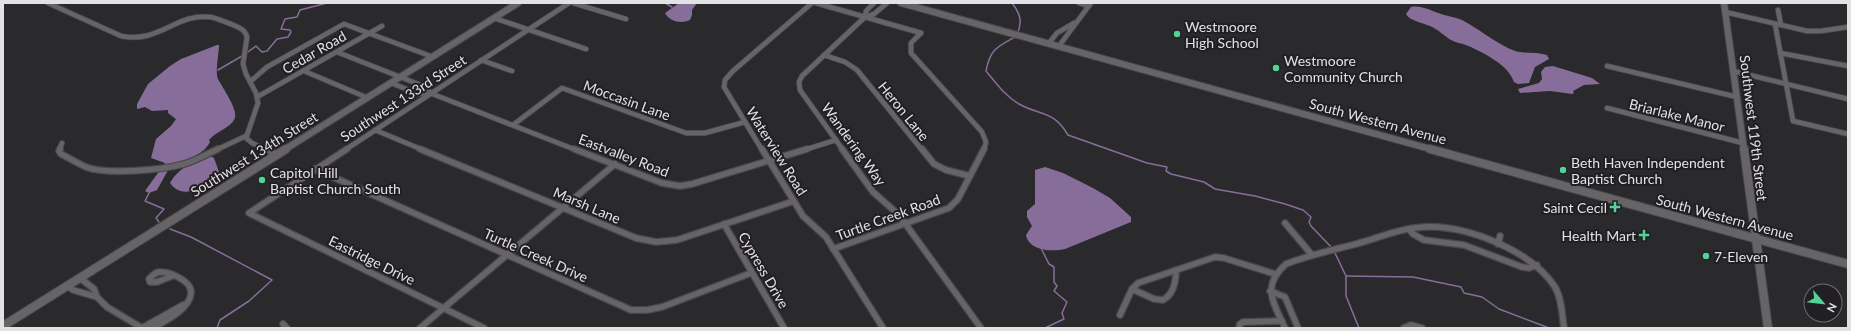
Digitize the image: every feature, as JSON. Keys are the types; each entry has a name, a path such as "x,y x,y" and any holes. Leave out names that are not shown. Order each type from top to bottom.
{"main road":[{"name":"Southwest 134th Street","path":"3,326 278,155 518,3"},
{"name":"South Western Avenue","path":"901,3 1848,264"},
{"name":"Southwest 119th Street","path":"1724,3 1768,328"}],"street":[{"path":"48,3 121,36 131,39 151,37 192,18 214,18 245,33 247,37 243,64 251,81 258,103 256,114 246,136 188,162 171,167 113,172 86,167 61,154 59,151 62,143"},
{"name":"Southwest 133rd Street","path":"249,213 569,3"},
{"path":"573,3 626,19"},
{"name":"Waterview Road","path":"812,3 725,80 724,87 744,122 803,216 822,233 883,328"},
{"path":"816,3 865,17"},
{"name":"Wandering Way","path":"865,17 866,11 874,3"},
{"name":"Wandering Way","path":"886,3 874,14 865,17 824,55 802,76 799,85 803,95 873,192 895,211 980,328"},
{"path":"1079,3 1090,4"},
{"path":"1058,46 1090,4"},
{"path":"1778,10 1781,25"},
{"path":"1725,13 1812,31 1848,27"},
{"name":"Turtle Creek Road","path":"833,249 946,209 953,205 958,199 986,145 985,136 911,52 912,43 921,33 865,17"},
{"path":"494,18 586,49"},
{"path":"1049,43 1057,33 1077,21"},
{"path":"251,81 267,67 344,24 433,57"},
{"path":"1775,24 1793,121 1848,134"},
{"name":"Cedar Road","path":"257,97 382,26"},
{"name":"Eastvalley Road","path":"337,52 428,88 430,93"},
{"path":"1780,52 1848,66"},
{"name":"Heron Lane","path":"824,55 845,62 857,70 934,164 941,168 970,176"},
{"path":"481,60 512,71"},
{"path":"1607,66 1737,97"},
{"path":"304,71 368,98"},
{"path":"1733,73 1848,99"},
{"name":"Eastvalley Road","path":"391,83 419,94 430,93 662,183 680,186 697,183 836,140"},
{"name":"Moccasin Lane","path":"512,125 562,88 686,133 705,133 744,122"},
{"name":"Briarlake Manor","path":"1607,108 1743,143"},
{"name":"Marsh Lane","path":"375,130 636,238 656,243 670,242 794,201"},
{"path":"246,136 252,143 278,155"},
{"path":"420,328 615,164"},
{"name":"Turtle Creek Drive","path":"315,170 616,304 636,310 647,310 662,307 751,273"},
{"name":"Eastridge Drive","path":"249,213 484,328"},
{"path":"1285,223 1312,255"},
{"name":"Cypress Drive","path":"724,224 782,328"},
{"path":"1285,328 1270,291 1271,282 1275,274 1286,264 1312,255 1409,229 1439,227 1465,233 1498,244 1510,249 1537,265 1549,277 1559,295 1564,328"},
{"path":"1409,229 1413,234 1422,239 1462,245 1522,267 1529,268 1537,265"},
{"path":"1498,244 1500,236"},
{"path":"1120,315 1132,289 1138,283 1215,257 1221,257 1275,274"},
{"path":"1132,289 1154,299 1164,300 1169,296 1175,282 1176,270"},
{"path":"153,328 177,313 191,293 190,288 182,280 172,276"},
{"path":"80,278 94,289 97,297 107,307 142,328 183,304"},
{"path":"68,286 73,290 97,297"},
{"path":"1270,291 1285,297 1298,328"},
{"path":"1239,328 1240,324 1244,322 1282,321"},
{"path":"1404,328 1411,325 1422,328"}],"shaded area":[{"path":"679,3 697,3 692,10 690,20 679,22 673,20 665,13"},
{"path":"1411,7 1421,7 1459,19 1510,49 1519,52 1547,55 1549,59 1535,67 1529,83 1518,84 1514,82 1506,70 1494,59 1464,44 1453,41 1433,28 1410,18 1406,14"},
{"path":"219,45 217,76 232,104 235,118 230,124 209,140 210,142 203,151 193,157 171,165 157,190 149,193 145,191 165,163 151,158 156,139 171,126 176,119 168,113 168,110 152,111 145,107 137,109 137,104 148,84 170,66 181,59"},
{"path":"1553,66 1592,78 1600,84 1584,85 1573,91 1574,93 1572,94 1550,91 1520,93 1518,89 1539,83 1542,79 1541,72 1545,67"},
{"path":"210,156 214,158 219,172 215,177 198,189 183,192 178,190 170,183 182,169"},
{"path":"1045,167 1063,173 1110,198 1131,217 1131,222 1065,249 1048,250 1036,247 1028,240 1026,235 1032,226 1027,217 1027,211 1035,204 1035,170"}],"waterway":[{"path":"245,54 256,46 262,52 267,51 277,39 288,37 291,32 290,30 281,29 285,19 297,17 300,10 327,3"},
{"path":"665,3 672,7"},
{"path":"1012,3 1020,18 1020,26 1017,34"},
{"path":"1015,37 1003,43 992,53 986,71 1001,89 1014,101 1027,108 1052,117 1068,135 1147,163 1167,167 1166,171 1171,174 1204,182 1215,189 1255,196 1303,210 1311,217 1309,222 1311,226 1332,248"},
{"path":"218,70 242,56"},
{"path":"149,193 145,201 164,209 156,218 159,222"},
{"path":"170,229 191,237 272,280 249,301 220,320 217,328"},
{"path":"1041,248 1049,264 1054,267 1054,282 1057,286 1054,291 1067,302 1062,313 1064,319 1045,328"},
{"path":"1334,251 1346,276"},
{"path":"1346,276 1413,277 1461,287 1464,293 1482,297 1499,309 1549,328"},
{"path":"1346,276 1346,296 1359,328"}],"place":[{"name":"Westmoore High School","path":"1177,34"},
{"name":"Westmoore Community Church","path":"1276,68"},
{"name":"Beth Haven Independent Baptist Church","path":"1563,170"},
{"name":"Capitol Hill Baptist Church South","path":"262,180"},
{"name":"Saint Cecil","path":"1615,207"},
{"name":"Health Mart","path":"1644,235"},
{"name":"7-Eleven","path":"1706,256"}]}
